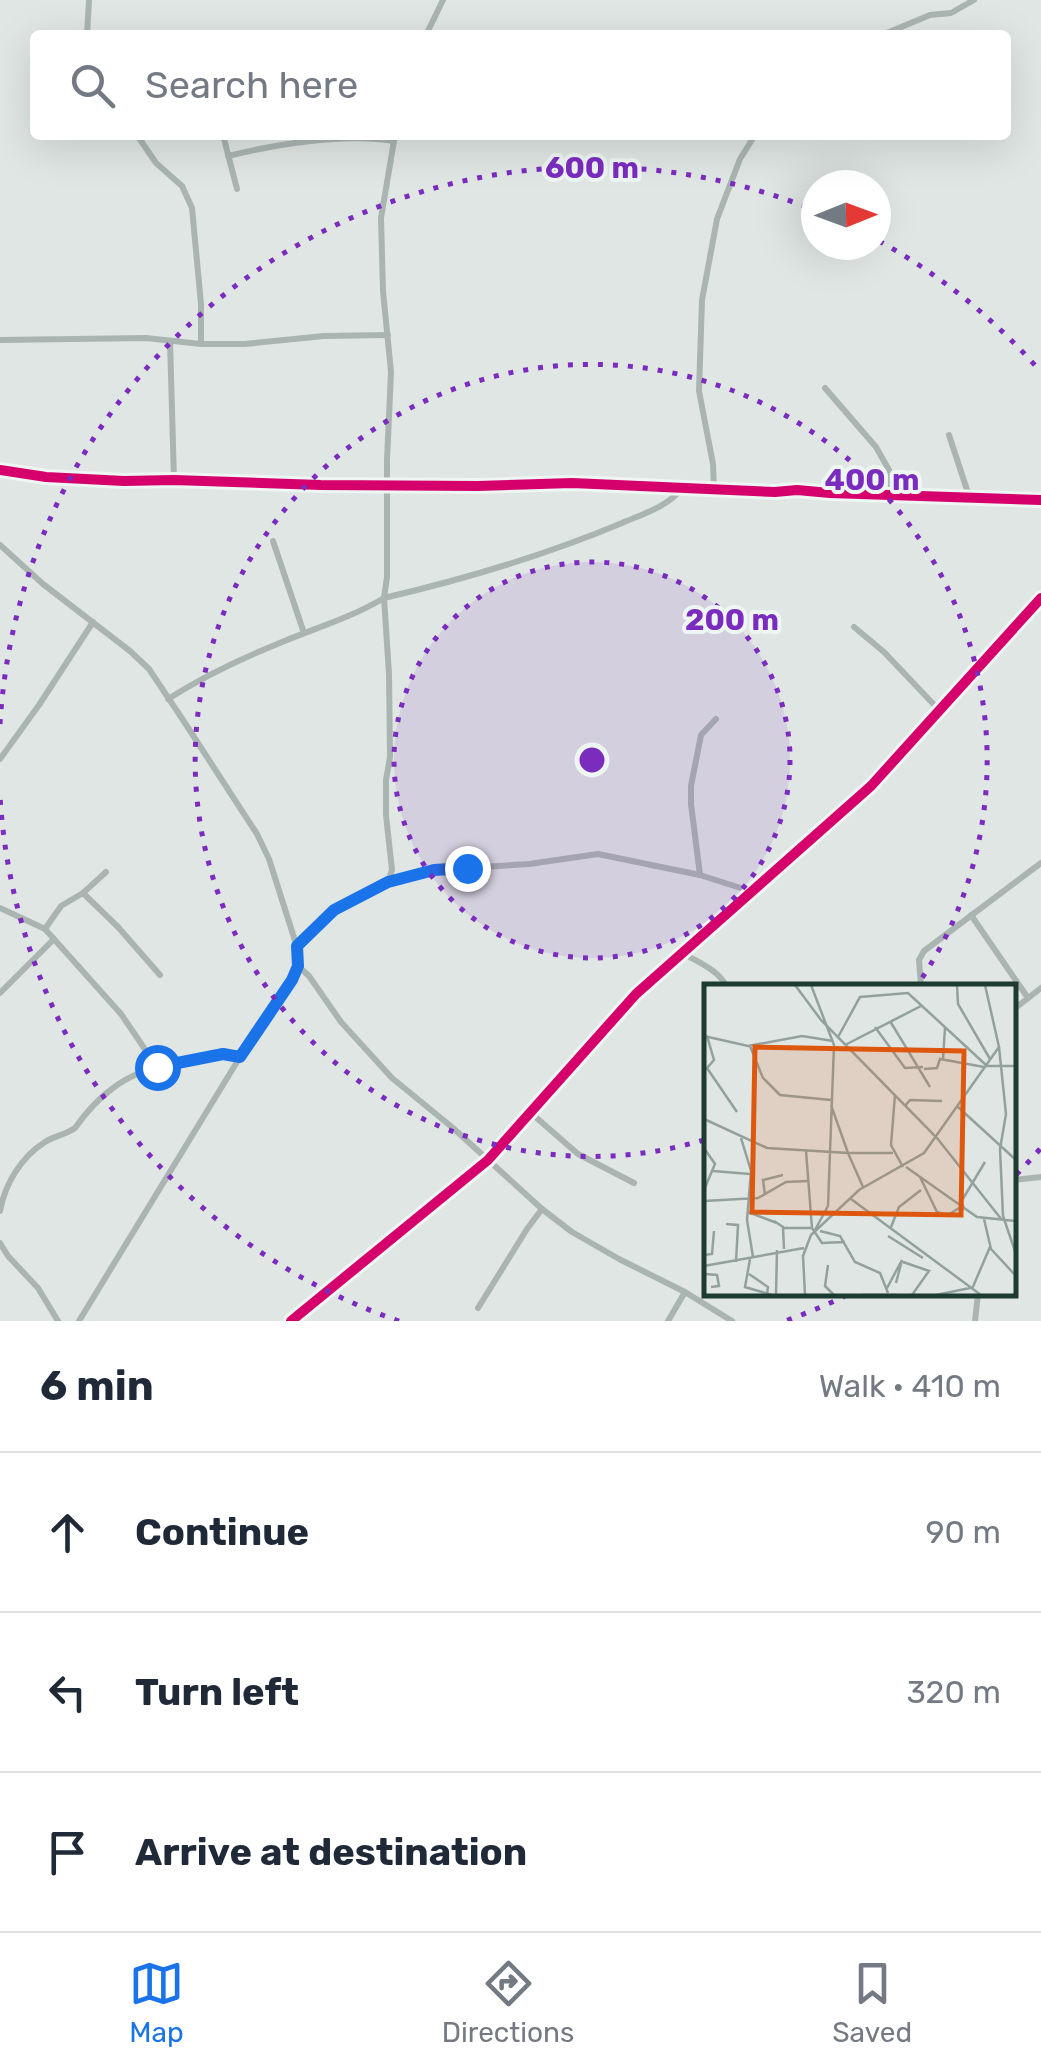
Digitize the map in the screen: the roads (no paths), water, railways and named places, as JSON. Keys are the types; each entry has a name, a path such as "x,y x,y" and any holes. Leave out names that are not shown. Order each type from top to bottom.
{"street":[{"path":"87,30 89,0"},
{"path":"428,30 443,0"},
{"path":"894,30 930,15 951,13 974,0"},
{"path":"141,140 156,163 182,186 192,208 201,344"},
{"path":"223,140 238,188"},
{"path":"228,156 336,140"},
{"path":"388,882 392,870 386,815 390,757 384,598 391,372 380,218 394,140"},
{"path":"714,489 714,464 699,392 702,300 717,220 740,159 752,140"},
{"path":"0,340 146,338 245,344 324,336 388,335"},
{"path":"170,341 174,480"},
{"path":"826,388 876,447 889,470 892,496"},
{"path":"948,435 970,499"},
{"path":"0,470 72,479 321,485 572,483 1041,500"},
{"path":"168,699 245,658 346,619 384,598 450,582 583,538 650,511 672,499 682,488"},
{"path":"273,541 304,633"},
{"path":"0,546 149,670 264,846 297,946 298,966 292,980 240,1057 83,1320"},
{"path":"291,1321 488,1160 636,994 870,786 1041,598"},
{"path":"0,759 92,622"},
{"path":"854,627 884,652 939,710"},
{"path":"700,874 691,786 701,735 716,719"},
{"path":"297,946 334,910 388,882 434,870 530,864 598,854 700,874 752,891"},
{"path":"921,984 920,960 924,950 1041,863"},
{"path":"45,929 61,906 106,872"},
{"path":"83,893 160,976"},
{"path":"0,908 45,929 121,1014 157,1067"},
{"path":"972,915 1028,998"},
{"path":"0,993 54,939"},
{"path":"683,953 724,979 725,984"},
{"path":"298,966 392,1078 542,1209 572,1232 732,1321"},
{"path":"1016,1007 1041,988"},
{"path":"0,1211 3,1194 15,1171 36,1148 75,1128 112,1089 129,1078 157,1067 223,1054 240,1057"},
{"path":"531,1113 578,1154 634,1183"},
{"path":"1016,1180 1041,1177"},
{"path":"478,1308 542,1209"},
{"path":"0,1243 38,1288 58,1321"},
{"path":"668,1321 685,1292"},
{"path":"975,1321 978,1296"}]}
